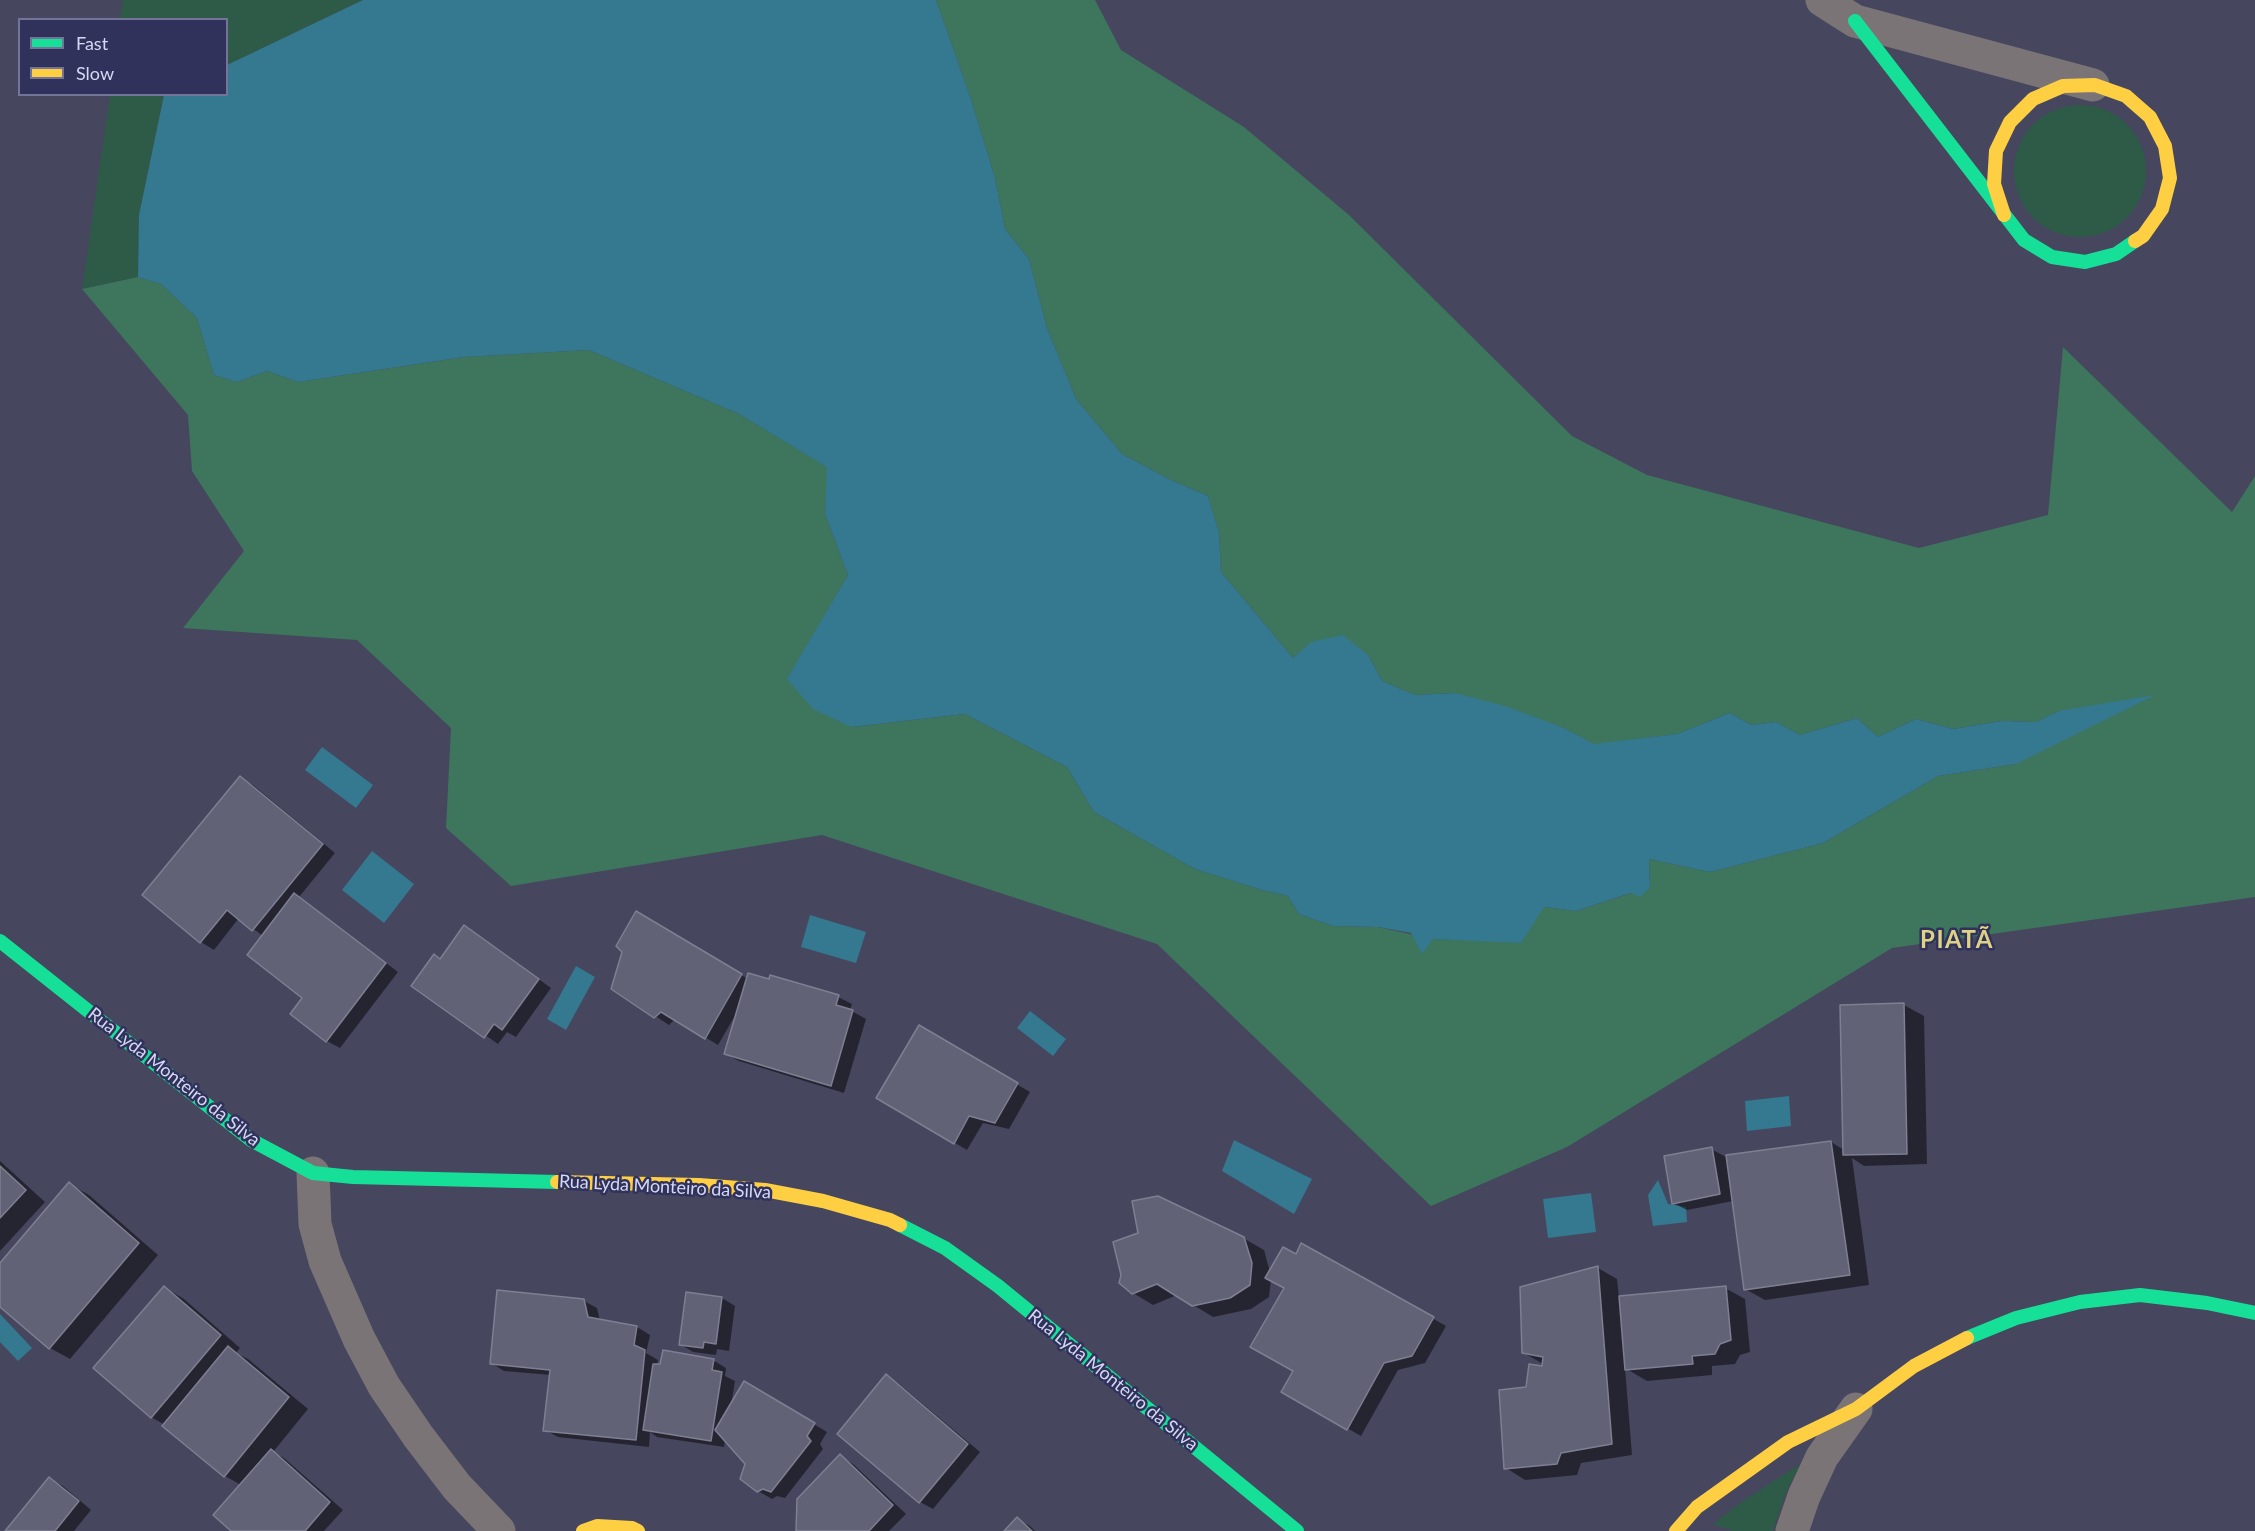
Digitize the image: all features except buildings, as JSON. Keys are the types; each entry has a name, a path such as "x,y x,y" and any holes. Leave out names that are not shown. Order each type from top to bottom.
{"street":[{"path":"1822,0 1856,21 2095,85 2126,96 2150,117 2166,146 2170,178 2162,209 2143,236 2116,254 2085,262 2052,256 2024,240 1856,21"},
{"path":"2004,215 1994,184 1996,151 2010,122 2033,99 2063,87 2095,85"},
{"name":"Rua Lyda Monteiro da Silva","path":"0,941 251,1140 313,1173 354,1177 699,1185 765,1190 823,1201 890,1220 945,1248 998,1286 1297,1531"},
{"path":"313,1173 315,1224 325,1261 364,1348 384,1386 418,1436 457,1487 499,1531"},
{"path":"1676,1531 1697,1507 1788,1442 1856,1409 1914,1366 1963,1340 2016,1318 2080,1302 2140,1295 2206,1303 2255,1314"},
{"path":"1792,1531 1804,1496 1822,1457 1856,1409"},
{"path":"583,1531 597,1526 632,1528 638,1531"}],"green space":[{"path":"123,0 363,0 228,65 228,18 120,18"},
{"path":"936,0 1095,0 1121,50 1244,127 1349,215 1572,436 1647,475 1919,548 2048,515 2063,347 2232,512 2255,476 2255,897 1892,948 1567,1147 1431,1206 1157,944 822,835 511,886 446,828 451,728 357,640 183,628 244,551 192,471 188,415 82,289 138,277 161,284 197,318 214,375 237,382 267,371 298,382 464,357 589,350 739,414 828,467 825,514 848,575 788,679 851,727 965,714 1067,767 1094,812 1195,869 1288,896 1299,914 1333,926 1378,927 1433,939 1473,940 1544,907 1576,911 1650,887 1649,859 1710,872 1823,843 1938,776 2016,764 2059,711 2036,722 2002,721 1953,729 1916,719 1878,737 1857,718 1800,735 1776,722 1751,725 1730,713 1677,734 1594,745 1564,728 1455,693 1415,695 1382,681 1368,655 1311,643 1293,658 1221,572 1219,532 1208,496 1171,480 1122,454 1076,399 1047,328 1029,259 1005,229 995,178 970,96"},
{"path":"110,96 164,96 139,215 138,277 82,289"},
{"path":"2080,105 2105,110 2127,124 2141,146 2146,171 2141,196 2127,218 2105,232 2080,237 2055,232 2033,218 2019,196 2014,171 2019,146 2033,124 2055,110"},
{"path":"1800,1464 1784,1497 1773,1531 1733,1531 1713,1524 1743,1501"}],"water":[{"path":"363,0 936,0 970,96 995,178 1005,229 1029,259 1047,328 1076,399 1122,454 1171,480 1208,496 1219,532 1221,572 1293,658 1311,642 1343,635 1368,655 1382,681 1415,695 1455,693 1505,706 1564,728 1594,744 1677,734 1730,713 1751,725 1776,722 1800,735 1857,718 1878,737 1916,719 1953,729 2002,721 2036,722 2059,711 2155,695 2016,764 1938,776 1823,843 1710,872 1649,859 1650,887 1640,897 1631,893 1576,911 1544,907 1521,943 1433,939 1422,954 1411,933 1378,927 1333,926 1299,914 1288,896 1195,869 1094,812 1067,767 965,714 851,727 813,709 787,679 848,575 825,514 827,467 739,414 589,350 464,357 298,382 267,371 237,382 214,375 197,318 161,284 138,277 139,215 164,96 228,96 228,65"},
{"path":"322,747 373,785 356,808 305,770"},
{"path":"372,851 414,884 384,923 342,890"},
{"path":"810,915 866,932 856,963 801,947"},
{"path":"576,966 595,977 566,1030 547,1019"},
{"path":"1030,1011 1066,1039 1053,1056 1017,1028"},
{"path":"1789,1096 1791,1126 1747,1131 1745,1101"},
{"path":"1234,1140 1312,1179 1294,1214 1222,1171"},
{"path":"1658,1180 1668,1204 1686,1207 1687,1222 1653,1226 1648,1195"},
{"path":"1591,1193 1596,1232 1548,1238 1543,1199"},
{"path":"0,1314 32,1348 18,1361 0,1342"}],"traffic: fast":[{"path":"1855,21 2024,240 2052,257 2085,262 2116,254 2135,241"},
{"path":"0,941 251,1140 313,1173 353,1177 557,1182"},
{"path":"900,1225 945,1248 998,1286 1297,1531"},
{"path":"1967,1338 2016,1318 2080,1302 2140,1295 2207,1303 2255,1313"}],"traffic: slow":[{"path":"2004,215 1994,184 1996,151 2010,122 2033,99 2063,86 2095,85 2126,96 2150,117 2165,146 2170,178 2162,209 2143,236 2135,241"},
{"path":"557,1182 699,1185 765,1190 823,1201 900,1225"},
{"path":"1676,1531 1697,1507 1788,1442 1856,1409 1914,1366 1967,1338"},
{"path":"583,1531 597,1526 632,1528 638,1531"}],"district":[{"name":"PIATÃ","path":"1957,940"}]}
